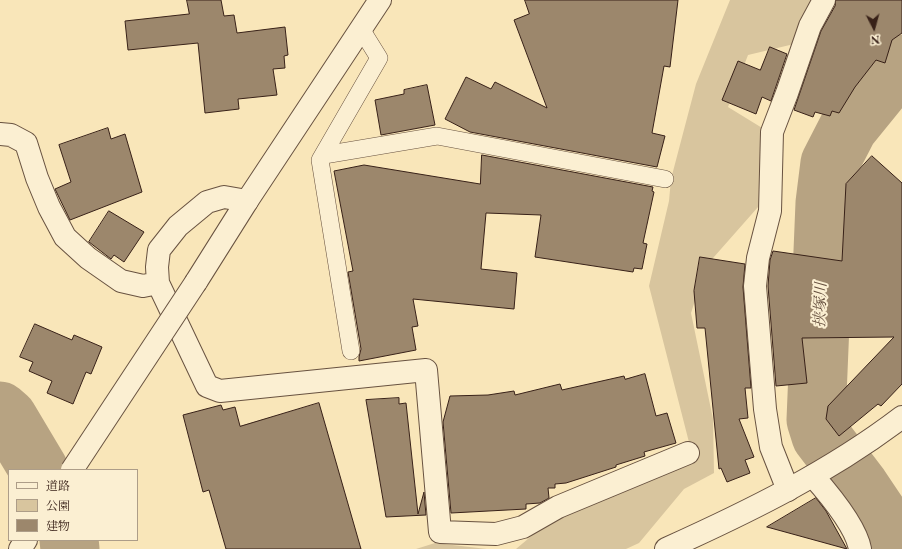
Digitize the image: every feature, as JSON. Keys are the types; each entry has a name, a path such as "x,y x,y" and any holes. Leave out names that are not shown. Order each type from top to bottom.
{"street":[{"path":"73,469 380,0"},
{"path":"788,490 771,446 767,424 755,286 758,258 770,211 772,132 810,26 824,0"},
{"path":"0,134 11,135 26,143 37,178 49,207 65,237 88,258 121,281 143,286 158,283"},
{"path":"0,147 26,143"},
{"path":"247,201 224,198 207,202 178,226 159,250 157,267 158,283 207,386 220,391 426,370 440,532 496,534 523,527 558,507 688,453"},
{"path":"666,549 734,519 788,490 853,451 902,417"},
{"path":"817,473 848,521 860,549"}],"lane":[{"path":"351,351 320,160 379,58 361,29"},
{"path":"324,155 437,136 666,179"}],"green space":[{"path":"730,0 812,0 794,44 748,55 728,107 772,134 766,198 706,266 691,313 713,419 714,473 684,489 639,543 626,549 516,549 561,511 692,454 649,286 669,201 671,179 696,84"},
{"path":"435,543 487,549 416,549"}],"building":[{"path":"187,0 221,0 224,16 234,15 237,33 285,27 288,55 284,56 285,68 273,69 277,95 238,99 239,109 205,113 198,43 128,50 125,21 189,14"},
{"path":"525,0 678,0 670,67 664,66 652,133 665,136 657,167 470,132 445,119 466,77 491,89 495,82 547,108 514,20 529,14"},
{"path":"836,0 902,0 902,33 892,40 885,63 876,60 855,87 839,113 832,111 830,116 815,112 813,117 794,110 821,31 835,6"},
{"path":"770,47 787,54 771,101 762,97 756,114 722,100 738,61 760,70"},
{"path":"427,85 435,125 381,135 375,100 404,94 404,90"},
{"path":"108,128 111,139 125,134 142,192 70,220 55,189 71,182 59,145"},
{"path":"482,155 653,187 652,191 654,192 643,243 647,244 642,269 634,268 633,272 535,257 541,215 486,213 481,269 517,273 514,309 413,299 418,326 412,327 416,350 359,361 361,349 348,272 353,271 334,171 364,165 480,184"},
{"path":"872,156 902,183 902,384 881,406 878,404 839,436 826,419 828,406 894,337 802,338 807,383 776,386 768,286 770,260 773,251 842,261 846,184"},
{"path":"109,211 144,232 124,262 114,255 111,259 89,242"},
{"path":"700,257 745,264 743,287 751,388 745,388 748,418 739,419 754,457 745,460 750,473 727,482 721,468 719,469 705,328 697,328 694,291"},
{"path":"35,324 72,340 74,335 102,347 91,374 86,372 73,404 47,393 52,381 29,371 33,362 20,357"},
{"path":"645,374 656,416 667,413 676,443 644,452 645,456 616,465 616,467 566,483 555,484 555,488 548,488 549,498 540,503 526,504 526,509 451,513 443,422 450,396 488,395 514,391 515,395 560,384 562,390 624,376 625,379"},
{"path":"399,398 399,404 406,403 418,514 424,492 426,515 386,517 366,400"},
{"path":"319,403 361,549 226,549 209,490 203,492 183,415 221,405 223,410 235,407 240,426"},
{"path":"816,498 826,511 847,549 767,527"}],"waterway":[{"name":"挟塚川","path":"890,549 880,517 860,487 821,436 816,420 825,203 830,163 848,128 891,75 902,64"},
{"name":"挟塚川","path":"0,411 8,418 38,469"},
{"name":"挟塚川","path":"69,541 70,549"}]}
